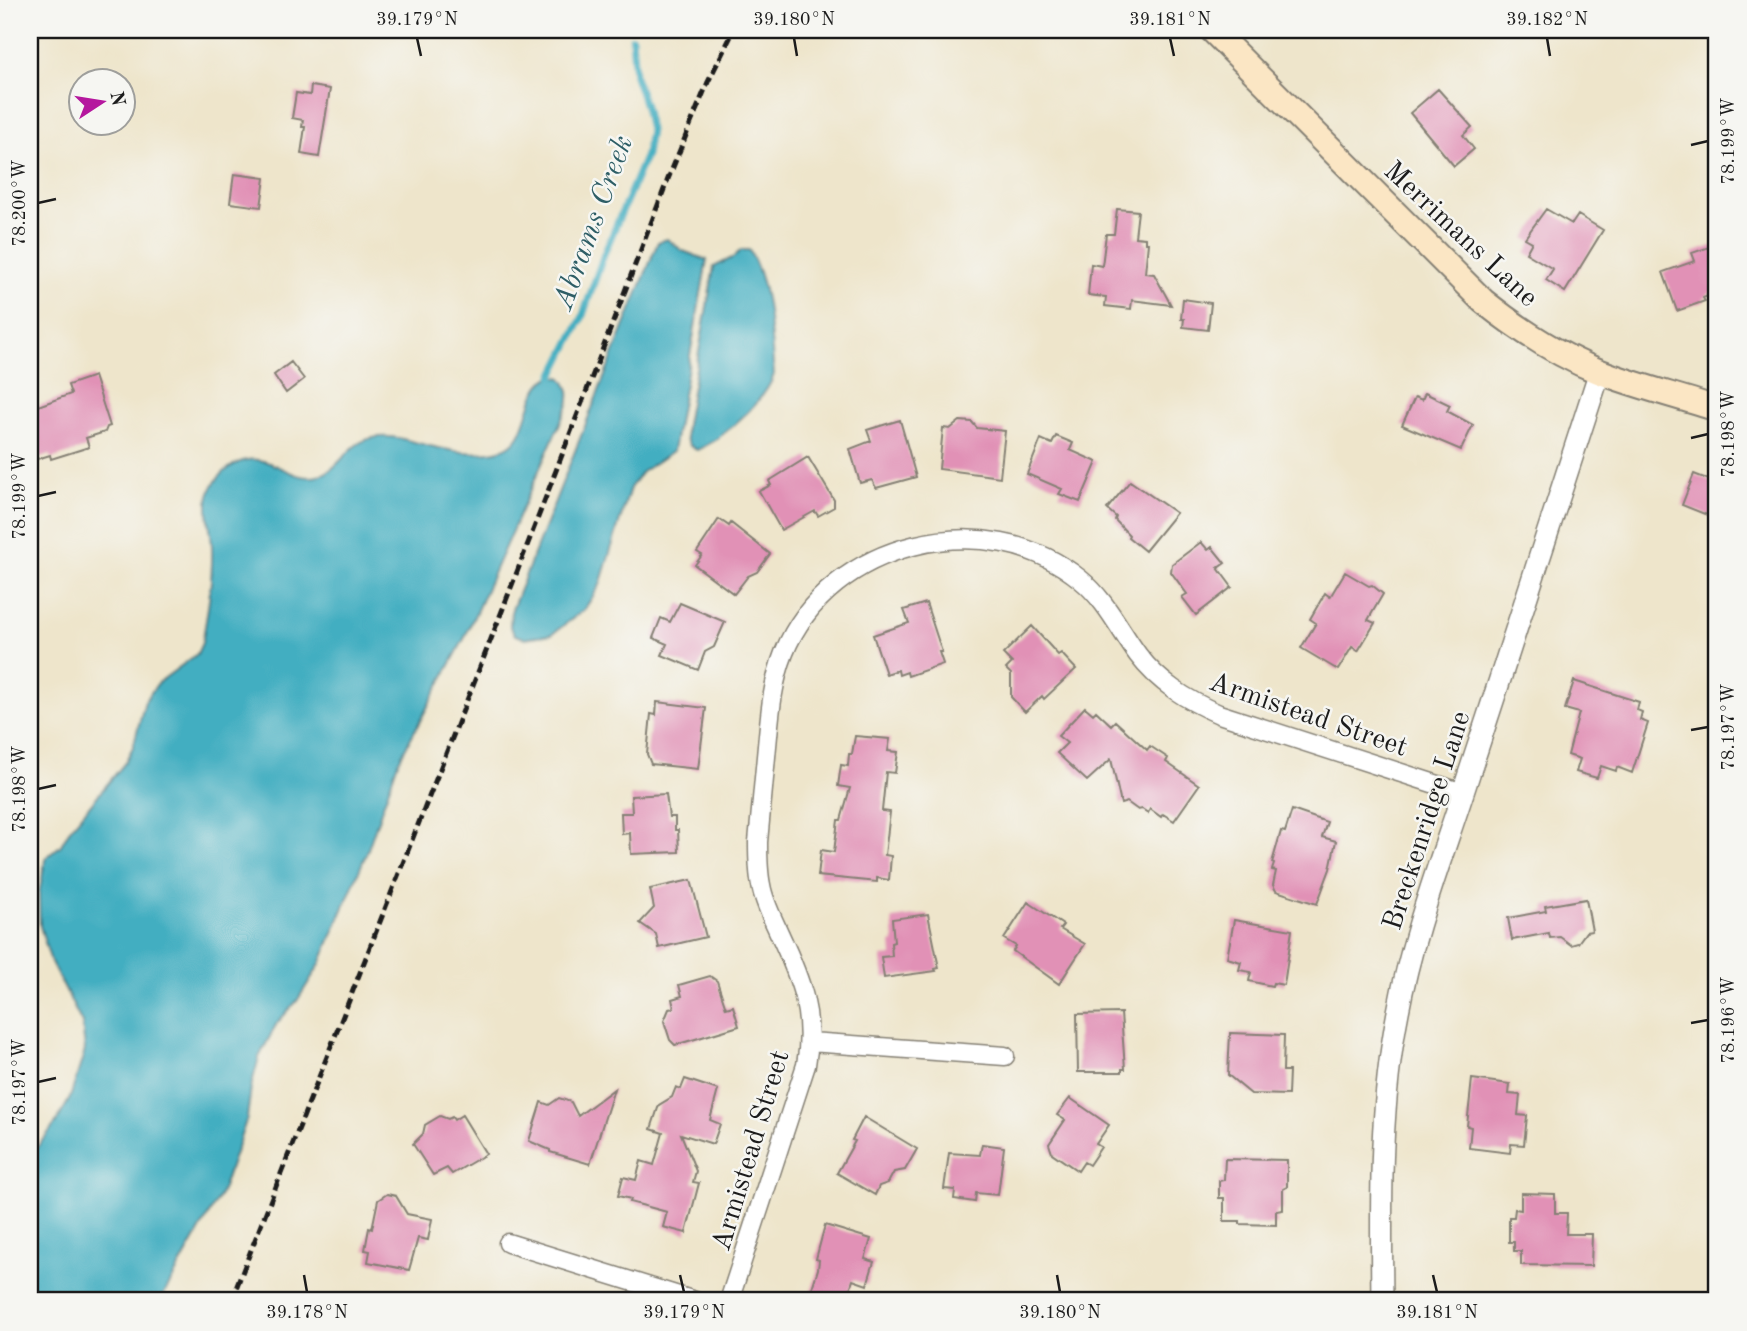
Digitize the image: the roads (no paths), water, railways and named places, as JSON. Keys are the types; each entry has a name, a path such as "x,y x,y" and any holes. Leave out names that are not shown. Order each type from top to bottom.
{"main road":[{"name":"Merrimans Lane","path":"1212,30 1483,301 1514,326 1600,372 1717,409"}],"street":[{"name":"Breckenridge Lane","path":"1382,1301 1381,1144 1392,1049 1416,931 1600,372"},
{"name":"Armistead Street","path":"729,1301 802,1076 810,1042 807,1004 767,907 759,875 758,842 772,698 777,673 793,634 819,598 853,570 893,551 917,544 963,540 1011,545 1037,554 1081,580 1114,616 1155,674 1195,703 1219,714 1463,793"},
{"path":"810,1042 1005,1056"},
{"path":"508,1243 695,1301"}],"water":[{"path":"667,239 683,251 707,260 673,451 642,472 630,488 600,585 584,610 552,634 525,638 515,635 510,627 511,612 658,242"},
{"path":"741,250 749,250 765,294 774,374 762,395 742,418 697,450 690,446 687,440 686,425 714,267 734,257"},
{"path":"553,376 562,378 566,384 568,405 465,637 398,762 367,852 320,964 297,1001 277,1023 259,1057 247,1118 221,1193 160,1301 30,1301 30,1156 56,1123 70,1098 85,1050 82,1023 51,962 40,926 39,894 44,867 47,857 61,845 70,829 124,764 133,747 145,701 158,683 197,654 202,643 212,572 208,501 215,483 229,468 246,460 265,461 300,476 318,476 328,472 356,446 375,437 399,438 463,452 500,450 511,445 519,436 536,391 543,382"}],"waterway":[{"name":"Abrams Creek","path":"553,376 582,318 604,254 646,155 650,130 635,76 632,38"}],"railway":[{"path":"231,1301 502,611 668,179 708,82 734,30"}]}
